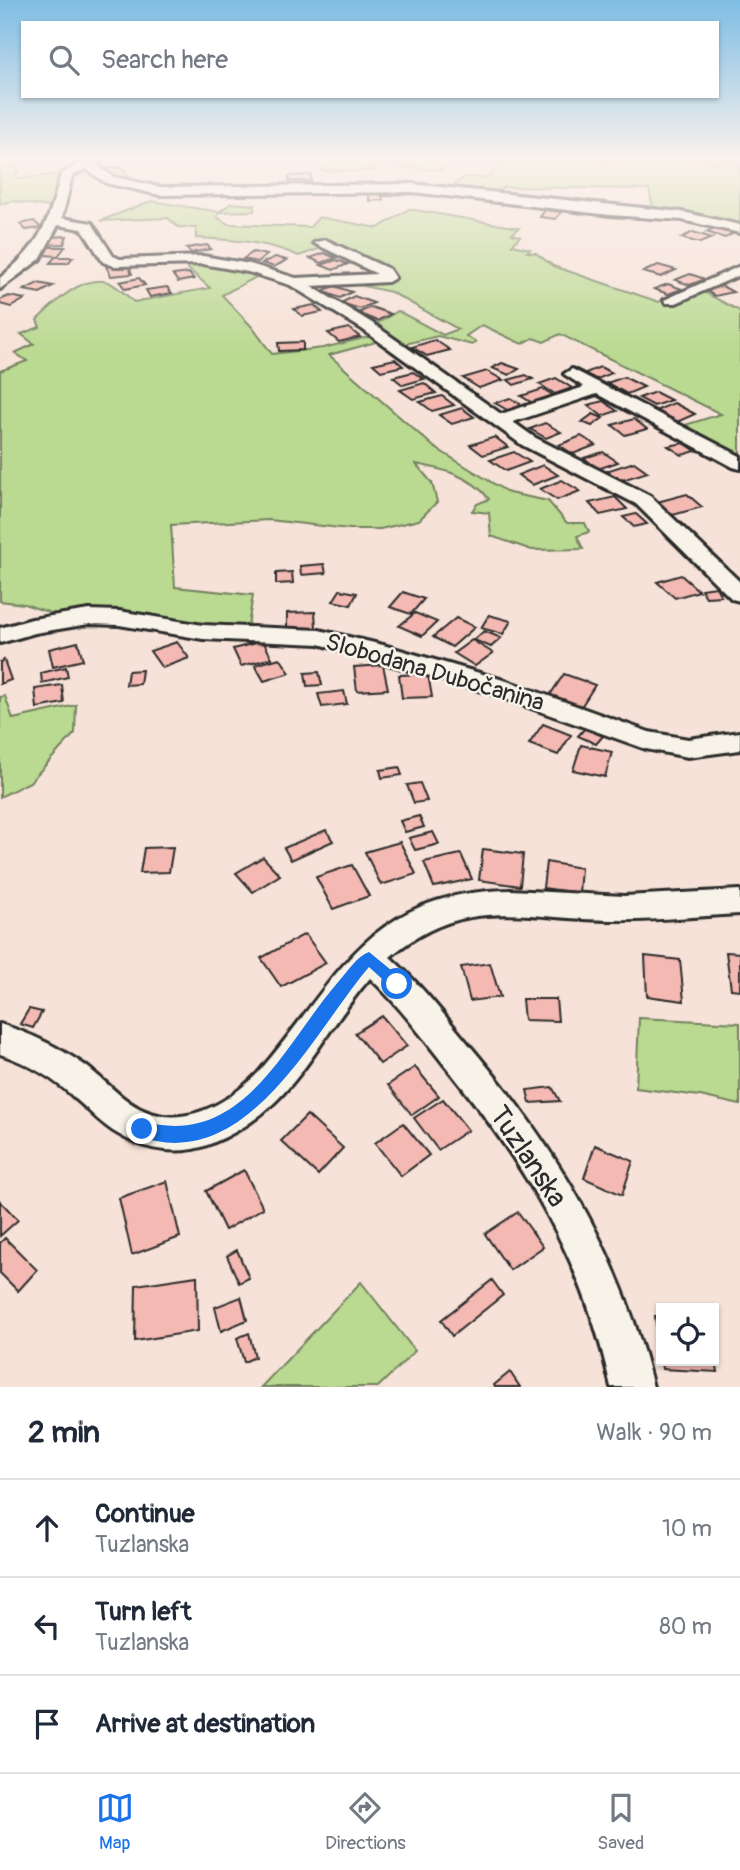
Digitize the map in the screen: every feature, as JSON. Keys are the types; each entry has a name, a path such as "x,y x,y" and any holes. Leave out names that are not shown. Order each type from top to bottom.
{"street":[{"path":"0,285 35,256 53,223"},
{"path":"69,223 87,226 108,259 119,263 203,260 258,270 295,282 388,341 497,421 570,464 643,500 740,594"},
{"path":"710,223 740,229"},
{"path":"295,282 388,278 384,272 321,243"},
{"path":"671,300 740,271"},
{"path":"572,374 740,464"},
{"path":"497,421 598,388"},
{"name":"Slobodana Dubočanina","path":"0,636 33,626 89,617 119,618 203,632 319,637 375,650 498,687 646,740 688,748 740,741"},
{"path":"0,1039 64,1070 117,1114 142,1129 163,1135 185,1135 208,1129 240,1113 260,1096 337,994 369,958 389,938 419,920 461,904 486,900 624,908 740,902"},
{"name":"Tuzlanska","path":"369,958 397,984 459,1056 518,1133 565,1207 592,1257 615,1313 632,1387"}],"green space":[{"path":"173,223 310,227 314,223 350,223 378,228 387,223 488,223 519,228 512,234 520,236 512,245 530,249 527,252 536,253 553,266 659,302 665,299 672,302 700,290 740,311 740,460 682,426 721,414 560,334 544,342 533,338 522,344 482,325 466,336 476,342 472,345 438,336 401,345 373,326 398,311 443,335 458,329 391,292 345,282 387,282 392,281 392,276 335,244 318,239 311,243 322,248 299,256 261,244 196,238 196,228 178,227"},
{"path":"720,223 740,223 740,226"},
{"path":"178,260 264,273 222,295 252,327 272,354 323,348 372,336 380,341 329,355 434,447 509,493 548,501 567,523 585,523 589,532 577,536 583,549 532,550 491,536 489,513 472,511 477,504 489,499 482,491 466,479 416,464 432,483 437,502 419,520 380,529 349,529 269,520 171,525 175,587 253,595 248,626 216,629 145,613 60,616 24,604 0,601 0,371 27,361 15,353 34,344 21,334 40,327 37,320 51,306 88,282 108,282 134,302 210,288"},
{"path":"5,696 13,719 76,705 75,733 30,782 0,797 0,697"},
{"path":"639,1018 740,1023 740,1105 700,1096 636,1088"},
{"path":"361,1282 415,1351 378,1387 261,1387"}],"building":[{"path":"36,223 41,228 26,230 20,224"},
{"path":"715,228 734,233 725,238 706,232"},
{"path":"693,232 712,238 700,243 681,238"},
{"path":"67,236 64,244 46,245 49,237"},
{"path":"207,245 211,249 191,253 186,248"},
{"path":"49,247 65,247 58,256 42,255"},
{"path":"253,252 267,255 258,262 243,259"},
{"path":"324,253 336,258 321,263 310,258"},
{"path":"55,257 73,257 68,263 50,263"},
{"path":"275,257 287,260 274,267 262,263"},
{"path":"336,260 348,264 333,270 321,265"},
{"path":"116,265 117,268 129,267 132,274 111,276 106,266"},
{"path":"658,265 676,270 661,277 643,272"},
{"path":"189,273 194,279 178,282 173,275"},
{"path":"690,274 705,279 690,285 675,280"},
{"path":"139,278 145,285 125,289 120,282"},
{"path":"38,283 53,286 40,293 24,290"},
{"path":"668,284 682,289 668,294 654,289"},
{"path":"334,286 352,292 340,298 322,291"},
{"path":"722,286 733,292 715,296 705,290"},
{"path":"167,287 172,293 150,297 146,290"},
{"path":"9,296 25,299 11,307 0,304 0,300"},
{"path":"354,296 374,303 360,309 341,303"},
{"path":"314,305 322,312 302,316 294,309"},
{"path":"371,307 391,314 377,321 358,313"},
{"path":"349,328 360,337 339,342 328,333"},
{"path":"435,340 450,350 427,356 412,347"},
{"path":"303,342 303,350 279,351 278,343"},
{"path":"395,359 403,366 381,371 373,364"},
{"path":"502,363 519,369 509,375 492,368"},
{"path":"600,367 612,373 595,380 583,374"},
{"path":"487,371 503,380 479,388 463,378"},
{"path":"413,372 424,379 403,385 393,377"},
{"path":"526,375 533,379 514,385 508,380"},
{"path":"624,377 644,387 627,394 607,383"},
{"path":"556,378 572,388 555,394 539,384"},
{"path":"424,383 436,393 413,399 400,390"},
{"path":"543,389 556,397 534,404 521,396"},
{"path":"655,392 671,400 654,406 639,398"},
{"path":"442,396 454,405 432,411 420,402"},
{"path":"510,398 524,406 509,411 495,403"},
{"path":"603,401 617,411 602,416 588,405"},
{"path":"674,403 695,414 677,422 655,411"},
{"path":"462,408 474,417 452,424 439,415"},
{"path":"593,414 603,418 592,426 582,422"},
{"path":"634,419 647,429 625,435 612,425"},
{"path":"545,423 561,432 546,438 530,429"},
{"path":"581,436 596,445 573,454 559,445"},
{"path":"495,437 508,447 483,455 470,445"},
{"path":"684,443 696,451 682,455 668,446"},
{"path":"514,452 530,462 506,471 490,460"},
{"path":"603,452 618,462 598,469 584,458"},
{"path":"634,462 648,472 619,481 606,471"},
{"path":"543,465 558,475 532,485 518,475"},
{"path":"562,480 580,491 557,500 540,489"},
{"path":"687,494 702,507 673,515 657,502"},
{"path":"615,497 627,509 600,515 589,503"},
{"path":"636,514 647,524 634,527 623,517"},
{"path":"324,564 326,573 301,575 300,566"},
{"path":"292,572 293,583 276,584 276,573"},
{"path":"681,575 699,591 675,598 657,582"},
{"path":"716,587 721,596 706,597 701,589"},
{"path":"340,590 357,593 351,605 333,601"},
{"path":"403,592 424,599 411,614 390,607"},
{"path":"315,612 316,628 287,629 287,613"},
{"path":"415,613 437,622 422,636 399,626"},
{"path":"489,615 511,621 503,634 481,628"},
{"path":"456,618 475,627 452,647 433,637"},
{"path":"484,631 501,638 491,647 474,640"},
{"path":"472,640 493,653 475,666 454,653"},
{"path":"263,641 272,658 241,666 233,649"},
{"path":"78,642 83,660 53,667 49,649"},
{"path":"177,642 189,658 162,668 150,651"},
{"path":"280,658 290,673 264,681 255,665"},
{"path":"4,660 11,680 0,684 0,662"},
{"path":"383,665 388,689 357,691 354,667"},
{"path":"66,667 68,677 42,683 41,673"},
{"path":"142,670 140,684 126,685 128,671"},
{"path":"319,672 322,685 307,686 305,673"},
{"path":"428,674 432,697 402,698 399,675"},
{"path":"564,674 595,685 581,707 550,695"},
{"path":"62,685 64,703 37,708 35,689"},
{"path":"344,691 347,704 322,707 318,694"},
{"path":"543,724 571,735 558,755 529,744"},
{"path":"585,728 603,736 596,744 578,736"},
{"path":"581,745 612,752 605,777 573,770"},
{"path":"399,767 402,775 382,778 380,770"},
{"path":"420,783 427,801 414,803 407,785"},
{"path":"419,816 424,827 405,832 400,821"},
{"path":"326,830 333,841 291,860 284,848"},
{"path":"433,832 439,844 415,850 409,838"},
{"path":"400,842 416,874 381,885 365,852"},
{"path":"173,847 169,872 140,873 144,848"},
{"path":"483,849 523,854 520,886 479,880"},
{"path":"461,854 472,879 434,887 424,862"},
{"path":"263,857 280,875 253,892 236,873"},
{"path":"546,862 581,868 579,893 543,888"},
{"path":"352,865 369,896 333,909 316,877"},
{"path":"305,934 326,963 281,987 261,958"},
{"path":"726,952 740,953 740,990 731,989"},
{"path":"645,956 680,960 684,1001 647,996"},
{"path":"490,963 500,997 470,1001 461,967"},
{"path":"522,999 556,999 558,1021 524,1020"},
{"path":"29,1009 42,1012 33,1028 20,1024"},
{"path":"382,1016 407,1046 380,1064 355,1033"},
{"path":"415,1067 439,1096 412,1115 388,1085"},
{"path":"552,1087 560,1101 530,1103 527,1090"},
{"path":"443,1099 468,1130 438,1150 414,1118"},
{"path":"307,1115 343,1148 318,1175 281,1141"},
{"path":"403,1123 429,1155 401,1176 375,1143"},
{"path":"595,1145 633,1161 622,1195 584,1178"},
{"path":"244,1170 263,1208 225,1230 206,1191"},
{"path":"167,1181 180,1237 132,1255 119,1198"},
{"path":"0,1201 18,1220 0,1236"},
{"path":"518,1212 543,1247 510,1270 485,1234"},
{"path":"5,1238 37,1270 18,1291 0,1273 0,1243"},
{"path":"237,1250 249,1278 239,1283 227,1256"},
{"path":"197,1276 198,1331 135,1341 136,1285"},
{"path":"492,1280 503,1295 452,1336 441,1320"},
{"path":"241,1297 247,1320 221,1331 215,1307"},
{"path":"249,1333 255,1357 244,1362 237,1338"},
{"path":"662,1366 717,1366 718,1372 662,1369"},
{"path":"510,1372 520,1387 495,1387 494,1385"}],"route":[{"path":"142,1129 163,1135 185,1135 208,1129 240,1113 265,1091 337,994 369,958 397,984"}]}
